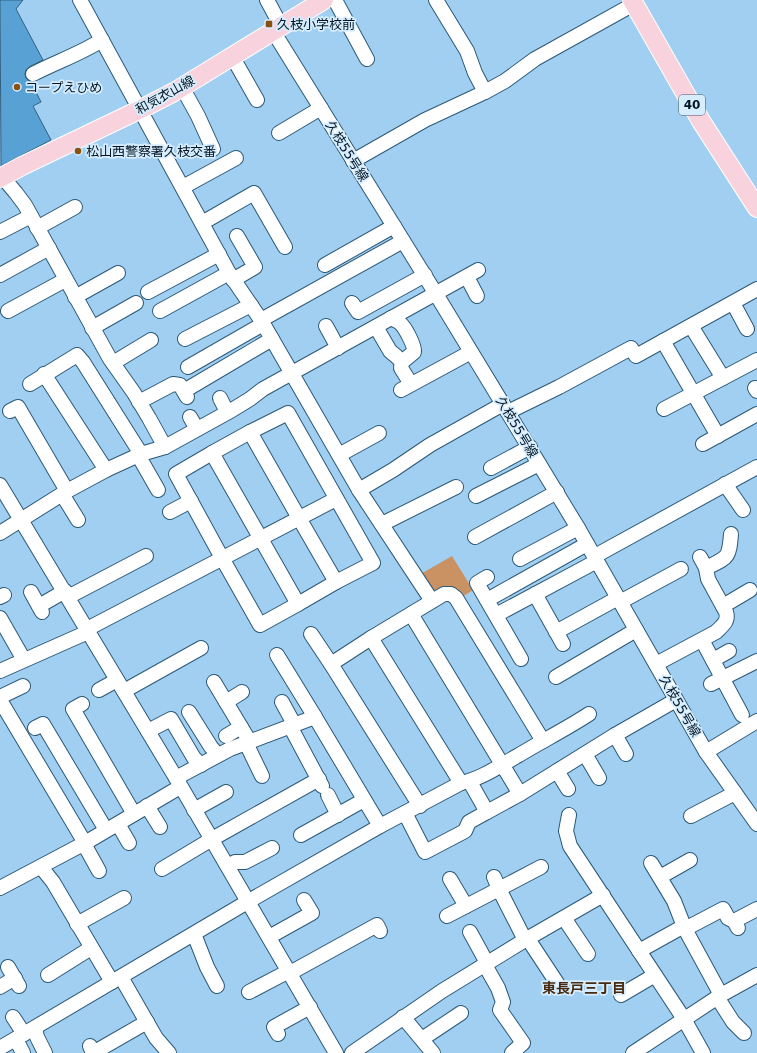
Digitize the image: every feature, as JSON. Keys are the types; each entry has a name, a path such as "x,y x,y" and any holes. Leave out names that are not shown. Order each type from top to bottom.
{"main road":[{"name":"和気衣山線","path":"1,176 141,109 182,87 324,0"},
{"name":"40","path":"633,2 701,121 757,208"}],"street":[{"path":"80,0 141,109 231,277 262,322 359,490 432,601"},
{"name":"久枝55号線","path":"267,0 277,29 320,108 425,275 557,492 706,752 757,824"},
{"path":"335,0 367,59"},
{"path":"436,0 467,52 475,73 486,92"},
{"path":"353,161 425,120 486,92 505,81 535,59 633,2"},
{"path":"33,74 48,66 76,55 102,40"},
{"path":"232,56 256,100"},
{"path":"182,87 198,116 213,149"},
{"path":"279,133 320,108"},
{"path":"183,187 236,159"},
{"path":"1,176 16,193 34,222 92,328 113,363 140,402 165,448"},
{"path":"202,223 229,202 254,193 260,217 286,247"},
{"path":"0,232 34,222 75,207"},
{"path":"325,265 394,226"},
{"path":"219,254 151,297 231,277 255,267 243,240"},
{"path":"188,367 262,322 403,241"},
{"path":"0,275 49,248"},
{"path":"75,297 118,273"},
{"path":"0,533 106,470 140,455 165,448 194,423 227,412 250,399 263,389 472,274 477,296"},
{"path":"352,303 358,312 425,275"},
{"path":"8,311 66,280"},
{"path":"359,490 393,470 430,445 506,408 559,387 631,348 636,356 757,289"},
{"path":"92,328 136,303"},
{"path":"733,303 747,329"},
{"path":"185,339 251,305"},
{"path":"391,318 403,326 415,348 414,352 402,362 401,368 406,387 472,352"},
{"path":"326,326 338,348"},
{"path":"691,326 723,378"},
{"path":"376,327 390,351 402,362"},
{"path":"140,402 173,384 180,385 186,394 272,339"},
{"path":"113,363 151,340"},
{"path":"663,341 718,436"},
{"path":"30,384 77,355 83,362 140,455 158,490"},
{"path":"664,409 757,360"},
{"path":"44,374 106,470"},
{"path":"220,398 227,412"},
{"path":"10,411 18,407 78,520"},
{"path":"288,413 373,563 260,625 176,474 250,432 288,413"},
{"path":"703,444 757,414"},
{"path":"250,432 336,582"},
{"path":"339,455 379,433"},
{"path":"476,496 530,447"},
{"path":"212,453 298,604"},
{"path":"490,484 539,464"},
{"path":"496,615 757,467"},
{"path":"725,484 743,510"},
{"path":"0,487 88,630 249,901 336,1053"},
{"path":"382,524 456,487"},
{"path":"475,537 505,516 557,492"},
{"path":"0,671 88,630 336,499"},
{"path":"170,512 191,501"},
{"path":"520,559 578,528"},
{"path":"656,664 716,632 725,624 728,618 708,580 703,563 726,556 730,551 731,534"},
{"path":"487,600 587,544"},
{"path":"31,592 40,609 66,594 145,555"},
{"path":"556,632 681,569"},
{"path":"487,577 477,583 521,659"},
{"path":"722,606 750,590"},
{"path":"331,664 432,601 444,594 450,594 456,598 543,740"},
{"path":"535,594 563,644"},
{"path":"411,614 520,794"},
{"path":"0,618 24,660"},
{"path":"556,677 636,630"},
{"path":"311,634 420,806"},
{"path":"371,638 465,782 487,812"},
{"path":"702,640 713,660 717,681 742,715"},
{"path":"99,690 120,685 201,647"},
{"path":"713,660 729,650"},
{"path":"277,655 380,826"},
{"path":"717,681 757,661"},
{"path":"214,682 241,727 262,776"},
{"path":"23,686 0,698 99,871"},
{"path":"226,702 242,692"},
{"path":"405,813 425,852 465,831 469,822 520,794 615,735 676,700"},
{"path":"282,702 292,725 338,814"},
{"path":"82,704 73,709 134,814"},
{"path":"189,712 211,747 218,755"},
{"path":"0,1048 249,901 380,826 503,764 543,740 564,730 588,714"},
{"path":"0,888 41,867 134,814 147,806 201,765 218,755 230,749 315,717"},
{"path":"148,731 171,719 194,758 201,765"},
{"path":"706,752 757,721"},
{"path":"36,728 43,724 112,827 129,843"},
{"path":"226,736 241,727"},
{"path":"615,735 626,754"},
{"path":"585,754 599,778"},
{"path":"557,771 568,789"},
{"path":"162,869 212,839 323,787"},
{"path":"194,810 226,792"},
{"path":"691,816 735,793"},
{"path":"301,835 364,800"},
{"path":"147,806 160,827"},
{"path":"569,815 566,831 570,846 684,1019 703,1053"},
{"path":"228,866 235,862 245,862 272,848"},
{"path":"660,877 690,860"},
{"path":"651,863 674,901 685,928 733,1022 744,1033"},
{"path":"41,867 53,882 91,948 116,980 143,1006 147,1022 156,1038 168,1053"},
{"path":"447,916 466,906 496,883 541,867"},
{"path":"450,879 466,906"},
{"path":"496,883 527,939 557,983 553,987"},
{"path":"352,1053 442,991 603,895"},
{"path":"77,924 124,898"},
{"path":"270,937 312,913 304,900"},
{"path":"640,951 723,909 728,918 736,925 757,909"},
{"path":"564,918 588,954"},
{"path":"250,992 290,972 336,943 376,925 380,931"},
{"path":"470,932 498,988 503,1002 500,1010 523,1043 512,1053"},
{"path":"194,934 207,967 217,986"},
{"path":"48,975 91,948"},
{"path":"621,995 655,975"},
{"path":"633,1053 719,996 757,975"},
{"path":"0,987 14,977"},
{"path":"278,1034 274,1027 310,1008"},
{"path":"422,1039 461,1013"},
{"path":"13,1017 25,1034 37,1037 45,1053"},
{"path":"403,1017 433,1053"},
{"path":"90,1046 93,1053 147,1022"},
{"path":"23,1053 25,1034"}],"shaded area":[{"path":"452,556 473,590 459,599 434,597 419,575"}],"building":[{"name":"コープえひめ","path":"0,0 23,0 16,9 43,60 29,67 25,74 26,78 31,82 41,102 33,106 51,140 1,166"}],"place":[{"name":"久枝小学校前","path":"269,24"},
{"name":"コープえひめ","path":"17,87"},
{"name":"松山西警察署久枝交番","path":"78,151"}],"district":[{"name":"東長戸三丁目","path":"584,988"}]}
